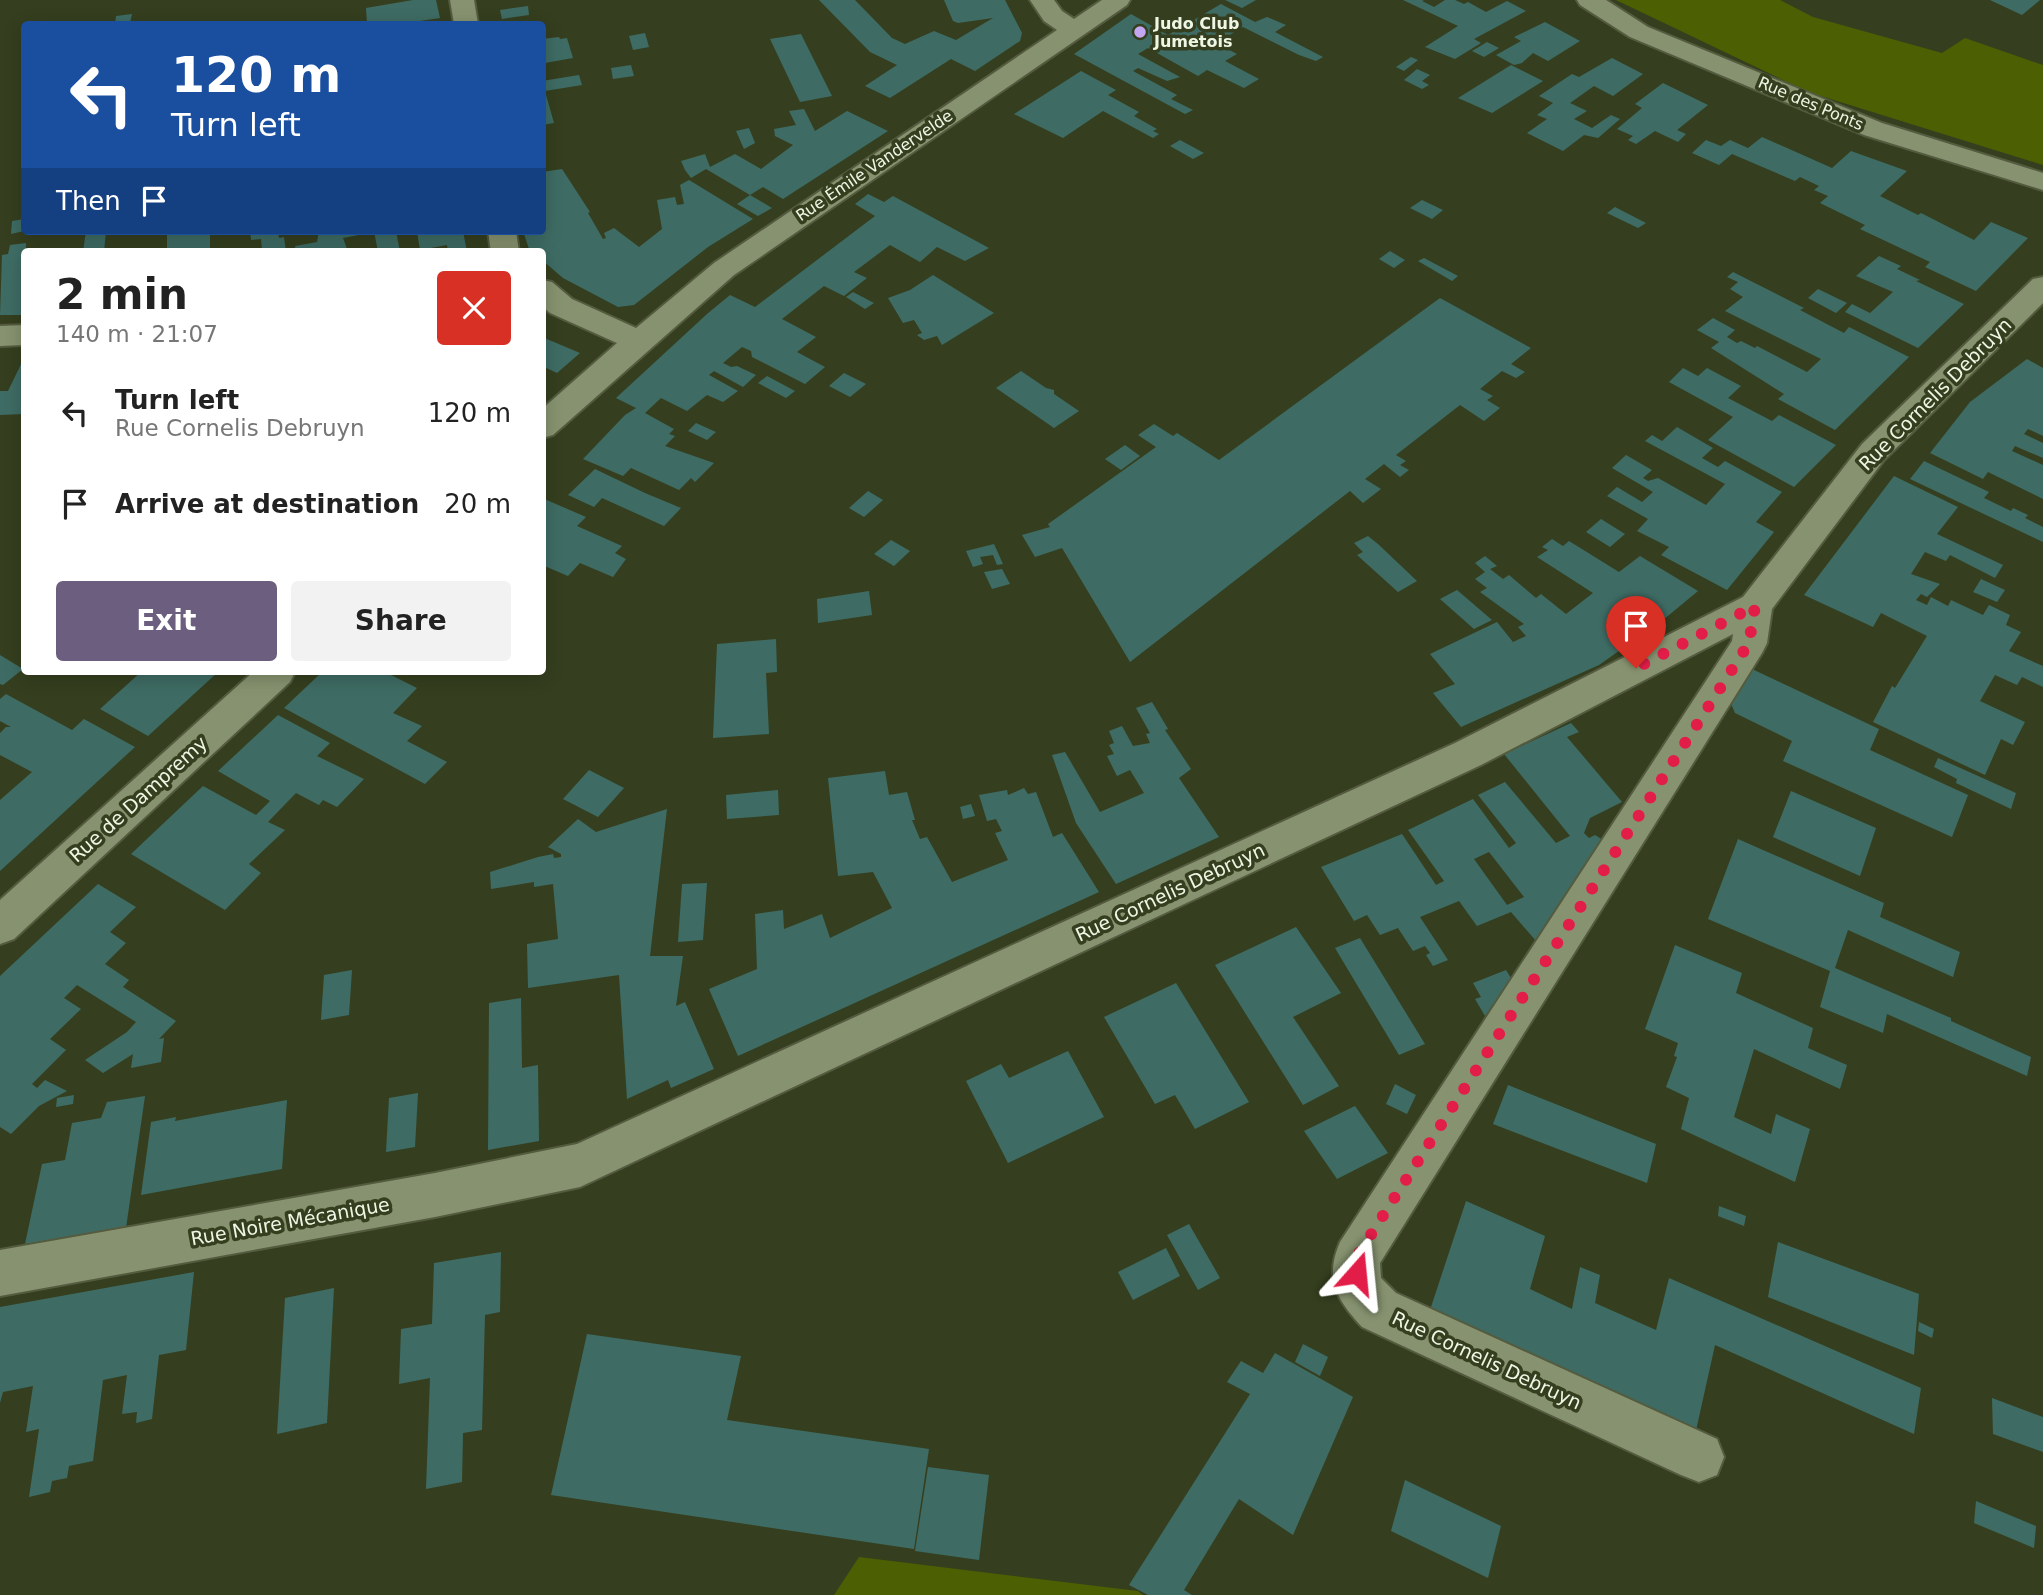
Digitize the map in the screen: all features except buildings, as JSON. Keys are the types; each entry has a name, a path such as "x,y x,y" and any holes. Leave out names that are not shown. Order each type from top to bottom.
{"street":[{"path":"462,0 466,21"},
{"path":"1042,0 1053,16 1074,30"},
{"name":"Rue Émile Vandervelde","path":"638,341 735,261 1118,0"},
{"name":"Rue des Ponts","path":"1588,0 1639,32 1873,129 2043,182"},
{"name":"Rue Cornelis Debruyn","path":"580,1165 1468,754 1755,606 1872,452 2043,286"},
{"path":"546,423 638,341 549,301"},
{"path":"0,336 21,335"},
{"name":"Rue Cornelis Debruyn","path":"1699,1457 1379,1310 1358,1288 1356,1258 1749,643 1755,606"},
{"name":"Rue de Dampremy","path":"0,926 274,675"},
{"name":"Rue Noire Mécanique","path":"0,1273 435,1195 580,1165"}],"green space":[{"path":"1616,0 1780,0 1813,17 1942,53 1965,38 2043,65 2043,165 1808,92"},
{"path":"859,1557 1138,1591 1143,1595 834,1595"}],"place":[{"name":"Judo Club Jumetois","path":"1140,32"}],"route":[{"path":"1357,1273 1356,1258 1749,643 1755,606 1636,668"}]}
